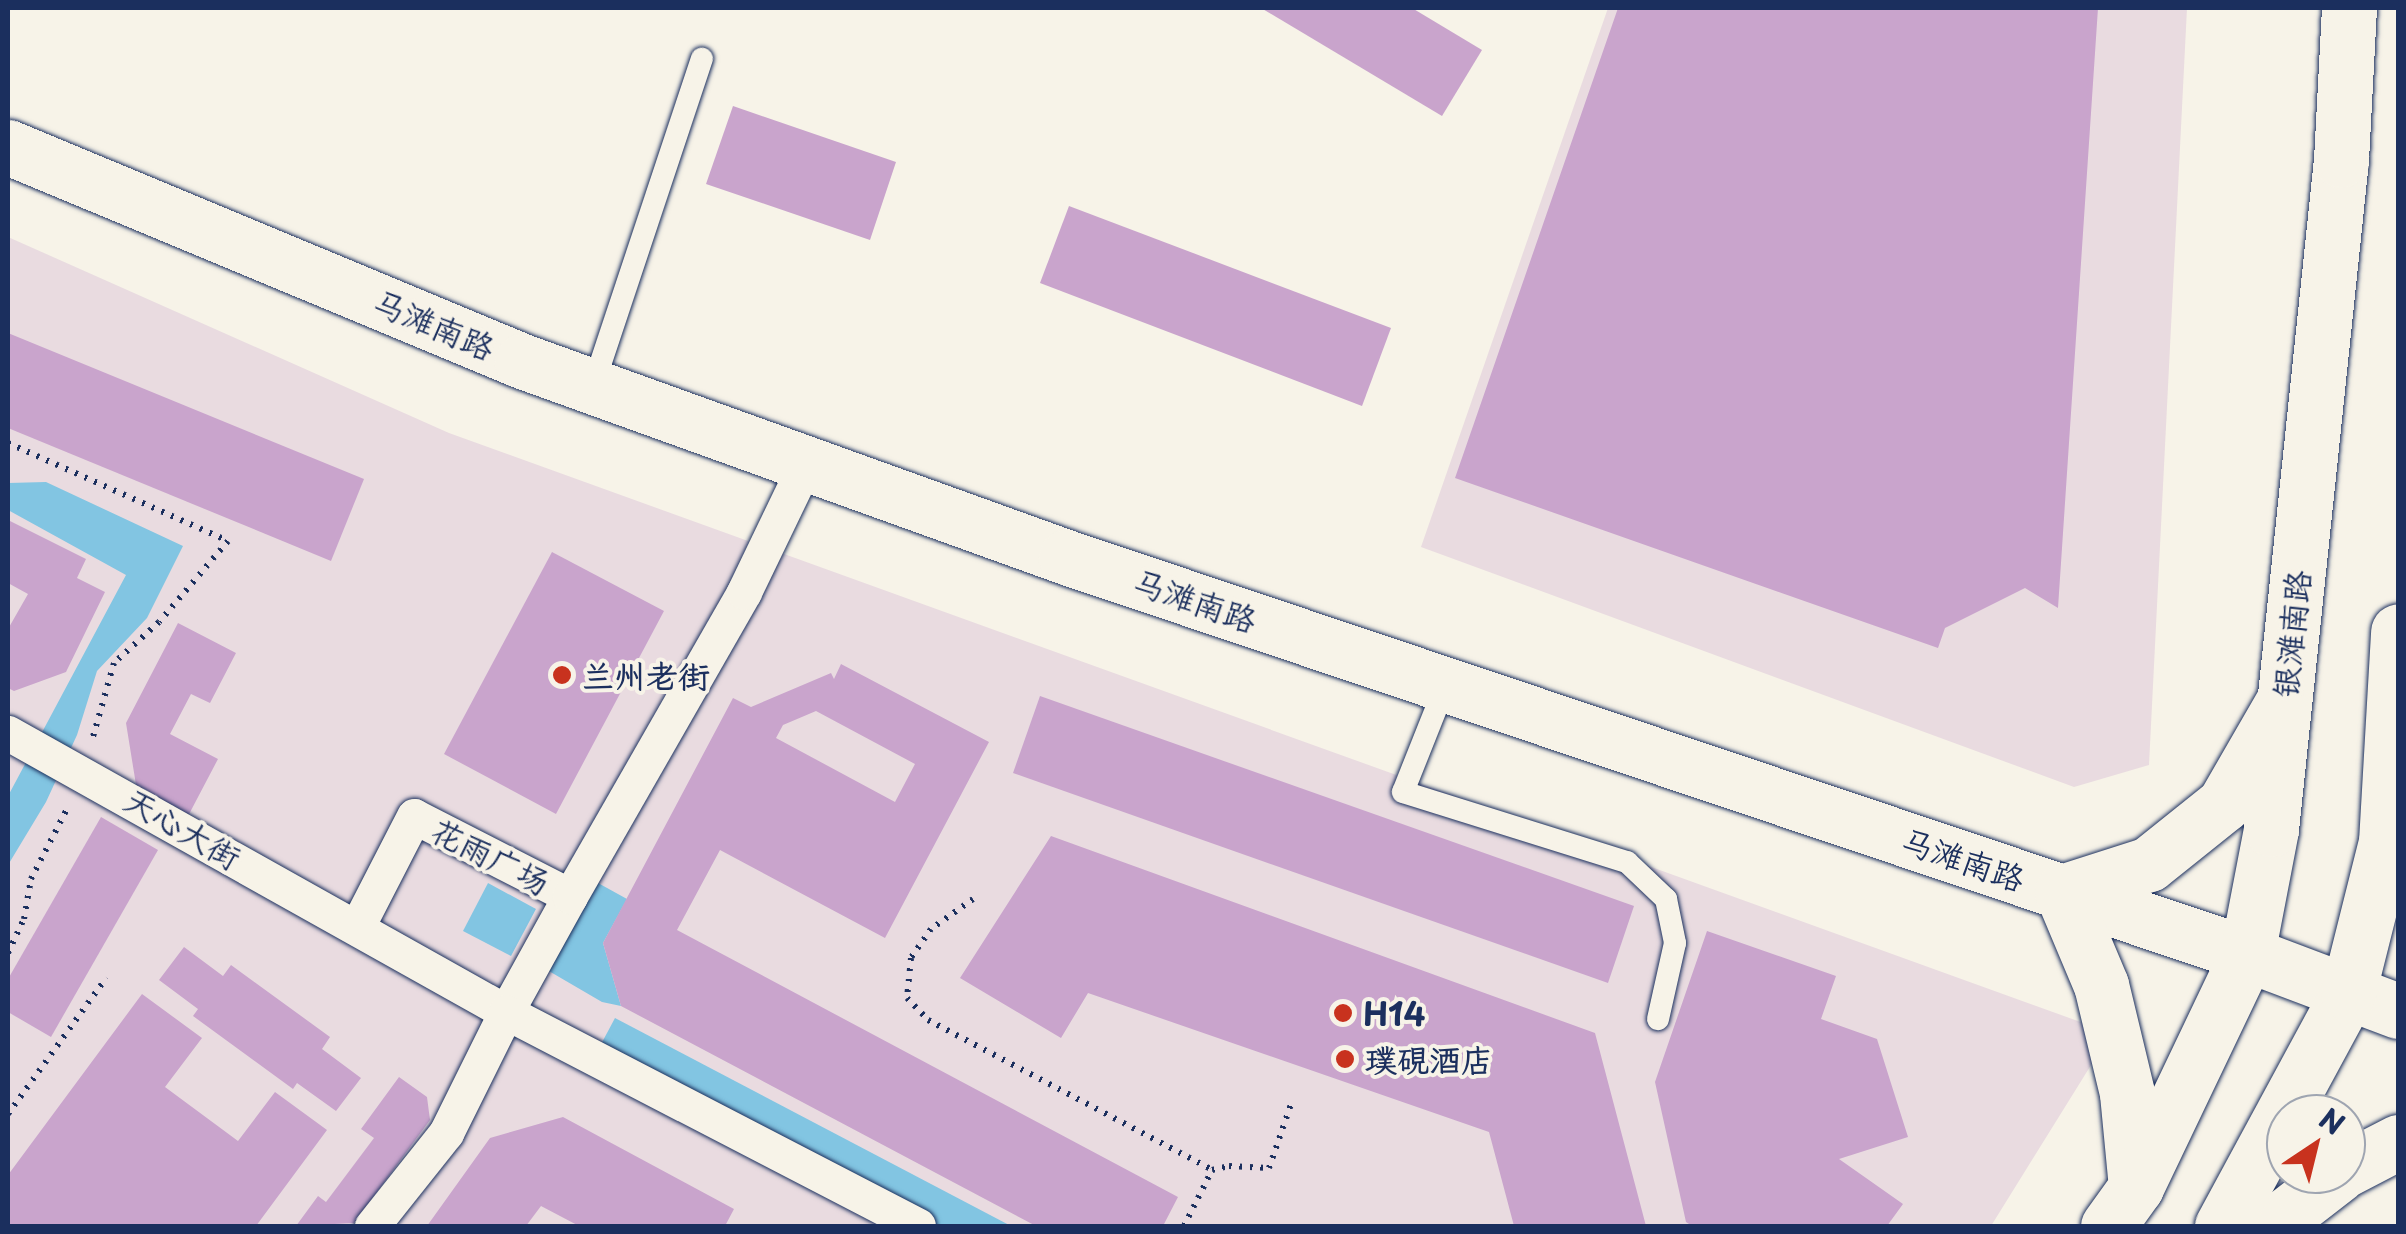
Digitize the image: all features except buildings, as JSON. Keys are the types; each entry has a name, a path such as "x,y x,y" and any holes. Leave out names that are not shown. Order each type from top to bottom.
{"main road":[{"name":"银滩南路","path":"2122,1206 2247,954 2271,829 2341,160 2349,8"},
{"name":"马滩南路","path":"8,147 594,386 1066,557 2247,954 2398,1011"},
{"path":"2222,1226 2348,993 2386,842 2398,631"},
{"path":"2122,1206 2128,1093 2102,985 2062,892 2149,864 2224,804 2284,700"},
{"path":"2366,1159 2398,1142"},
{"path":"2272,1226 2313,1194"}],"street":[{"path":"570,896 744,592 806,463"},
{"name":"天心大街","path":"20,739 357,927"},
{"name":"花雨广场","path":"357,927 414,816 570,896 446,1133 372,1226"},
{"path":"357,927 506,1012 918,1226"}],"lane":[{"path":"594,386 702,59"},
{"path":"1446,684 1404,792 1627,862 1666,899 1675,943 1658,1019"}],"path":[{"path":"8,443 228,541"},
{"path":"974,899 931,929 911,958 907,998 928,1020 1212,1170 1229,1166 1269,1168 1291,1104"},
{"path":"8,1114 106,978"},
{"path":"1184,1226 1212,1170"}],"shaded area":[{"path":"1608,8 2187,8 2149,765 2074,787 1421,547"},
{"name":"兰州老街","path":"8,237 449,433 2111,1033 1991,1226 8,1226"}],"water":[{"path":"46,482 183,546 147,618 97,671 77,735 46,802 8,865 8,796 126,575 8,510 8,483"},
{"path":"589,878 627,899 603,943 621,1006 602,1002 542,967"},
{"path":"488,883 536,909 511,956 463,931"},
{"path":"615,1018 1011,1226 940,1226 599,1048"}],"place":[{"name":"兰州老街","path":"562,675"},
{"name":"H14","path":"1343,1013"},
{"name":"璞硯酒店","path":"1345,1059"}]}
